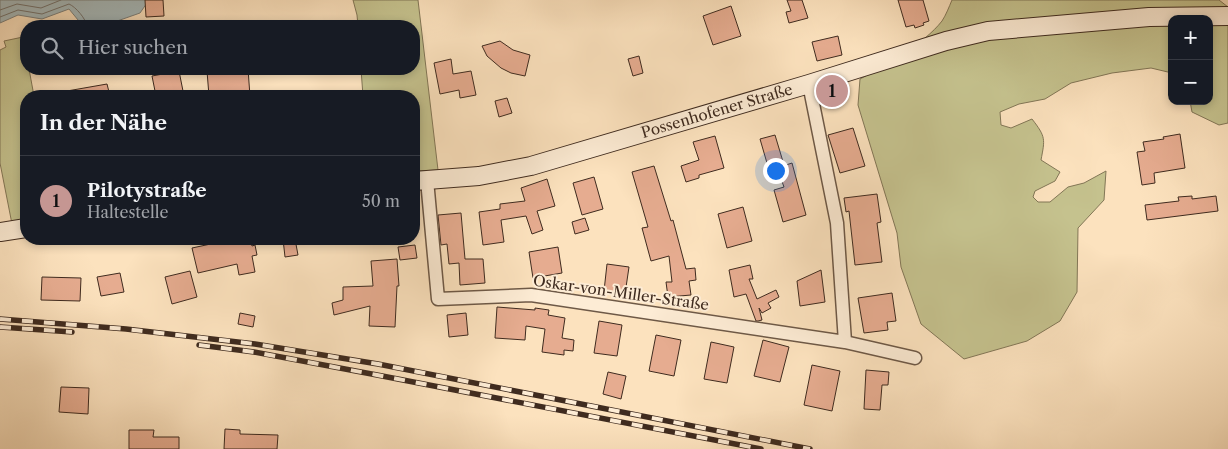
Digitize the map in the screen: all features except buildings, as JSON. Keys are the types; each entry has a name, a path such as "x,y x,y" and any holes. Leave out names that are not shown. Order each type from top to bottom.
{"main road":[{"name":"Possenhofener Straße","path":"420,180 479,176 531,166 809,84 946,41 988,31 1149,17 1228,16"},
{"path":"0,232 20,229"}],"street":[{"path":"809,84 837,222 845,342"},
{"name":"Oskar-von-Miller-Straße","path":"420,180 438,299 531,295 845,342 915,358"}],"shaded area":[{"path":"353,0 418,0 438,170 420,171 420,90 363,90 361,75 420,75 420,20 357,20"},
{"path":"952,0 1219,0 1228,7 1228,123 1219,125 1192,112 1191,105 1213,105 1213,15 1168,15 1168,72 1151,68 1112,73 1071,83 1045,99 1019,104 1000,112 1001,125 1011,128 1032,119 1043,138 1041,160 1060,172 1055,181 1035,191 1033,197 1038,202 1050,202 1068,187 1084,183 1106,171 1104,200 1078,228 1077,292 1060,321 1027,341 964,359 921,324 901,267 897,233 858,105 860,79 915,46 934,30 946,14"},
{"path":"20,38 20,75 30,75 33,90 20,90 20,222 12,224 0,163 0,50 6,47 4,41"}],"water":[{"path":"0,0 149,0 140,13 120,20 78,20 69,9 42,19 18,15 0,23"}],"railway":[{"path":"0,319 126,329 255,344 378,364 810,449"},
{"path":"0,327 72,332"},
{"path":"199,345 254,352 761,449"}],"place":[{"name":"Pilotystraße","path":"832,91"}]}
